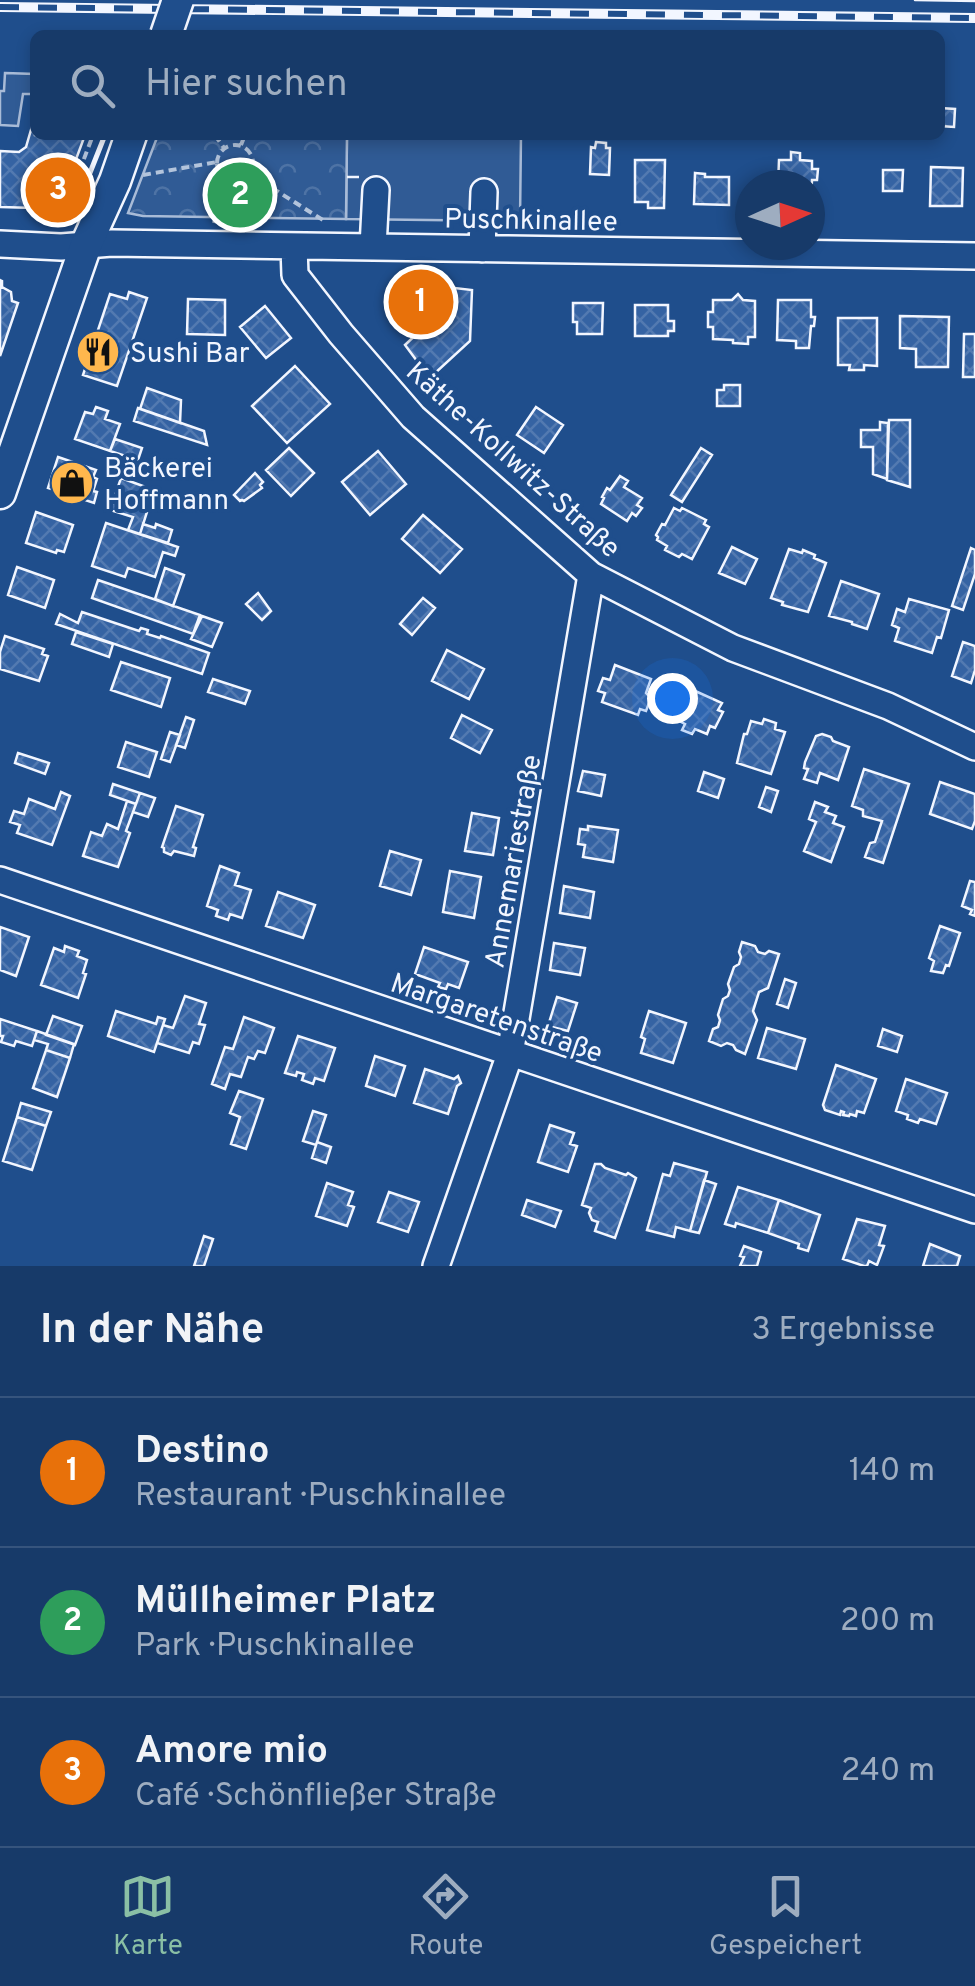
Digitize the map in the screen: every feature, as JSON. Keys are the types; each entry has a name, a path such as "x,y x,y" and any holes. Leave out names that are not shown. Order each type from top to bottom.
{"main road":[{"path":"168,30 178,0"},
{"path":"0,494 80,234 114,180 129,140"}],"street":[{"path":"373,247 376,190"},
{"path":"482,248 484,192"},
{"name":"Puschkinallee","path":"0,244 62,247 80,234 112,244 975,256"},
{"name":"Käthe-Kollwitz-Straße","path":"294,247 295,275 413,416 591,575 733,648 888,706 975,747"},
{"name":"Annemariestraße","path":"436,1266 510,1054 591,575"},
{"name":"Margaretenstraße","path":"0,880 975,1210"}],"path":[{"path":"80,234 65,209 91,140"},
{"path":"218,140 224,148"},
{"path":"241,145 243,140"},
{"path":"241,145 249,150 254,160 250,174 240,181 222,176 217,162 224,148 241,145"},
{"path":"132,177 217,162"},
{"path":"250,174 335,227"},
{"path":"214,223 227,180"}],"shaded area":[{"path":"5,73 30,74 30,94 23,94 18,126 0,125 0,91 4,91"},
{"path":"347,140 521,140 520,221 346,219"}],"green space":[{"path":"156,140 347,140 346,219 128,213"}],"building":[{"path":"945,108 955,109 954,127 945,126"},
{"path":"30,133 30,140 83,140 65,189 68,193 38,213 35,208 0,207 0,151 19,152 26,147"},
{"path":"596,142 606,143 606,148 610,148 609,175 590,174 591,147 595,148"},
{"path":"791,152 800,153 800,160 812,161 812,169 818,170 779,170 779,160 791,160"},
{"path":"635,160 665,160 664,208 648,208 648,202 635,202"},
{"path":"931,167 963,168 962,206 930,206"},
{"path":"883,170 903,170 902,191 883,191"},
{"path":"695,173 729,177 729,205 694,204"},
{"path":"0,280 2,287 11,292 12,301 18,303 0,356"},
{"path":"430,289 472,290 470,341 433,375 405,345 423,328 429,314"},
{"path":"129,292 147,298 117,386 83,375 110,294 127,299"},
{"path":"738,294 743,300 755,301 755,337 748,337 748,344 713,339 708,312 713,312 713,300 732,300"},
{"path":"188,299 225,300 225,335 187,334"},
{"path":"778,300 811,300 811,317 815,317 809,348 796,348 796,341 777,340"},
{"path":"573,303 603,303 602,334 577,334"},
{"path":"635,305 668,305 668,321 674,321 674,331 668,331 668,336 635,336"},
{"path":"265,306 291,338 266,358 240,327"},
{"path":"900,316 949,317 948,367 916,367 916,349 900,348"},
{"path":"838,318 877,318 877,366 849,370 850,365 838,365"},
{"path":"964,334 975,334 975,377 963,377"},
{"path":"295,366 330,404 287,443 252,406"},
{"path":"724,385 740,385 740,406 717,406 717,390 724,390"},
{"path":"147,388 181,400 180,423 140,409"},
{"path":"96,407 108,411 105,419 120,424 110,451 75,439 85,412 93,414"},
{"path":"536,407 563,425 544,453 517,435"},
{"path":"138,408 204,431 207,445 134,421"},
{"path":"889,420 910,420 910,487 887,480"},
{"path":"880,422 888,423 887,479 873,474 873,447 861,447 861,430 880,430"},
{"path":"115,439 142,448 138,460 110,451"},
{"path":"289,448 314,473 291,496 266,470"},
{"path":"701,448 712,455 682,502 671,495"},
{"path":"378,451 406,484 370,515 342,482"},
{"name":"Bäckerei Hoffmann","path":"58,457 96,470 94,503 48,488"},
{"path":"255,473 263,482 262,488 240,501 234,495"},
{"path":"620,476 628,481 624,487 642,498 637,505 642,508 627,521 601,504 607,488 610,490"},
{"path":"121,478 154,490 140,534 128,530 133,517 110,510"},
{"path":"674,508 706,520 704,524 709,527 692,559 665,550 667,546 657,540 656,535"},
{"path":"36,512 73,525 64,552 26,543"},
{"path":"423,515 462,549 440,573 402,539"},
{"path":"106,523 178,547 175,556 163,552 155,577 128,568 125,577 92,566"},
{"path":"143,524 172,530 168,543 140,534"},
{"path":"732,547 757,559 745,584 719,573"},
{"path":"971,548 975,550 975,574 963,610 952,606"},
{"path":"789,549 802,553 803,550 826,563 808,612 771,598"},
{"path":"17,567 54,580 45,608 8,595"},
{"path":"165,568 184,575 173,606 155,599"},
{"path":"98,580 200,615 193,634 92,598"},
{"path":"841,581 879,594 867,629 829,616"},
{"path":"258,593 271,611 262,620 246,604"},
{"path":"423,598 435,608 412,635 400,624"},
{"path":"909,599 949,610 932,653 895,641 899,628 892,625 897,609 905,612"},
{"path":"82,612 139,631 148,630 147,634 209,653 202,674 56,624 60,614 78,623"},
{"path":"202,616 222,623 212,647 191,639"},
{"path":"76,632 113,644 109,657 72,644"},
{"path":"5,636 44,649 42,654 48,656 39,681 0,669"},
{"path":"963,642 975,646 971,683 952,676"},
{"path":"447,650 484,669 469,699 432,681"},
{"path":"121,662 170,678 161,707 111,690"},
{"path":"615,665 651,679 646,711 640,709 638,715 602,702 605,693 598,691 603,678 610,680"},
{"path":"213,679 250,691 245,704 208,692"},
{"path":"693,690 722,703 718,710 723,712 707,734 695,729 692,734 682,730 685,724 679,721 684,710 678,707 682,698 688,700"},
{"path":"462,715 492,730 480,753 451,738"},
{"path":"186,717 194,720 185,748 176,745"},
{"path":"764,719 785,732 771,774 737,763 751,721 762,724"},
{"path":"170,732 180,735 170,762 161,759"},
{"path":"822,734 849,747 838,780 820,773 817,783 804,779 808,769 804,768 816,736"},
{"path":"126,742 157,752 149,777 118,767"},
{"path":"18,753 49,763 45,774 15,763"},
{"path":"864,769 909,784 883,863 865,857 882,821 863,816 863,810 852,806"},
{"path":"583,771 605,775 601,796 578,791"},
{"path":"704,772 724,779 718,798 698,791"},
{"path":"940,782 975,794 972,829 930,814"},
{"path":"113,784 140,793 136,804 110,795"},
{"path":"766,787 778,791 771,812 759,807"},
{"path":"61,792 70,796 52,845 17,833 20,825 10,822 14,811 24,814 29,799 55,809"},
{"path":"140,793 155,798 148,817 133,812"},
{"path":"127,801 136,804 118,867 83,856 91,832 102,836 107,824 118,829"},
{"path":"815,802 828,807 825,812 836,816 833,823 844,827 831,862 804,851 816,822 809,819"},
{"path":"176,806 203,815 194,856 174,851 171,855 162,847"},
{"path":"472,813 499,818 493,855 465,851"},
{"path":"588,826 618,830 613,862 583,857 585,845 578,844 580,829 588,830"},
{"path":"390,851 421,860 411,895 380,886"},
{"path":"220,866 239,873 235,885 251,890 242,918 230,914 228,920 216,916 218,910 207,906"},
{"path":"450,871 481,877 474,918 443,912"},
{"path":"970,881 975,882 975,916 962,906"},
{"path":"564,886 594,892 590,918 560,913"},
{"path":"278,892 315,905 303,938 266,926"},
{"path":"940,926 960,933 943,973 931,971 934,961 929,958"},
{"path":"0,927 29,937 16,976 0,970"},
{"path":"742,942 755,946 758,952 779,954 768,988 759,992 753,1011 757,1020 745,1054 733,1045 709,1041 713,1029 718,1027 718,1015 730,990 734,967 739,964"},
{"path":"554,943 585,948 580,975 550,970"},
{"path":"65,946 79,951 77,956 87,960 78,998 41,985 54,948 64,952"},
{"path":"424,947 468,962 459,988 448,984 446,989 438,987 440,983 415,974"},
{"path":"785,979 796,983 788,1008 777,1004"},
{"path":"185,996 206,1003 199,1024 205,1025 199,1044 193,1042 189,1053 157,1043 163,1025 173,1028"},
{"path":"557,997 577,1003 568,1031 548,1026"},
{"path":"116,1011 156,1024 158,1017 165,1019 154,1052 108,1036"},
{"path":"649,1011 686,1023 673,1063 641,1053"},
{"path":"53,1016 82,1026 75,1045 46,1035"},
{"path":"244,1017 274,1028 265,1053 258,1051 254,1059 248,1057 241,1077 230,1074 225,1089 212,1084 225,1047 233,1049"},
{"path":"0,1019 37,1031 32,1046 1,1042"},
{"path":"767,1028 805,1039 796,1069 758,1058"},
{"path":"883,1029 902,1036 897,1052 878,1046"},
{"path":"37,1031 74,1044 70,1058 46,1050 48,1044 34,1040"},
{"path":"298,1036 335,1048 324,1081 315,1078 313,1084 302,1080 304,1074 285,1073"},
{"path":"46,1050 70,1058 57,1097 33,1088"},
{"path":"375,1056 405,1066 395,1096 366,1086"},
{"path":"836,1065 876,1079 864,1113 857,1111 856,1116 849,1116 825,1110 823,1105"},
{"path":"425,1069 454,1079 458,1076 461,1083 448,1114 414,1103"},
{"path":"906,1079 947,1093 936,1124 920,1119 918,1123 896,1111"},
{"path":"239,1091 263,1099 246,1149 231,1144 240,1117 230,1113"},
{"path":"21,1103 51,1112 46,1126 17,1117"},
{"path":"313,1111 326,1115 316,1145 303,1141"},
{"path":"17,1117 46,1126 32,1170 3,1161"},
{"path":"550,1125 574,1133 570,1144 577,1146 568,1172 538,1162"},
{"path":"317,1142 331,1147 326,1163 312,1158"},
{"path":"674,1163 707,1172 690,1231 676,1227 674,1237 647,1230 663,1174 670,1176"},
{"path":"595,1164 636,1178 615,1238 595,1231 598,1222 592,1220 591,1208 582,1205"},
{"path":"704,1180 716,1184 699,1233 690,1231"},
{"path":"327,1183 353,1192 348,1205 354,1207 347,1226 316,1216"},
{"path":"738,1187 779,1200 768,1233 736,1223 735,1227 725,1224"},
{"path":"389,1192 419,1202 408,1232 378,1222"},
{"path":"527,1200 561,1211 555,1227 522,1215"},
{"path":"779,1200 820,1215 808,1251 768,1233"},
{"path":"857,1219 885,1226 879,1245 884,1246 877,1265 869,1261 864,1266 843,1259"},
{"path":"204,1236 213,1239 204,1266 194,1266"},
{"path":"930,1244 960,1256 957,1266 923,1266"},
{"path":"744,1246 761,1252 757,1266 740,1266"}],"tram line":[{"path":"915,0 975,1"}],"railway":[{"path":"0,7 975,18"}],"fence":[{"path":"347,177 364,177"}],"wall":[{"path":"76,208 103,140"}],"place":[{"name":"Amore mio","path":"58,190"},
{"name":"Müllheimer Platz","path":"240,195"},
{"name":"Destino","path":"421,302"},
{"name":"Sushi Bar","path":"98,352"},
{"name":"Bäckerei Hoffmann","path":"72,483"}]}
